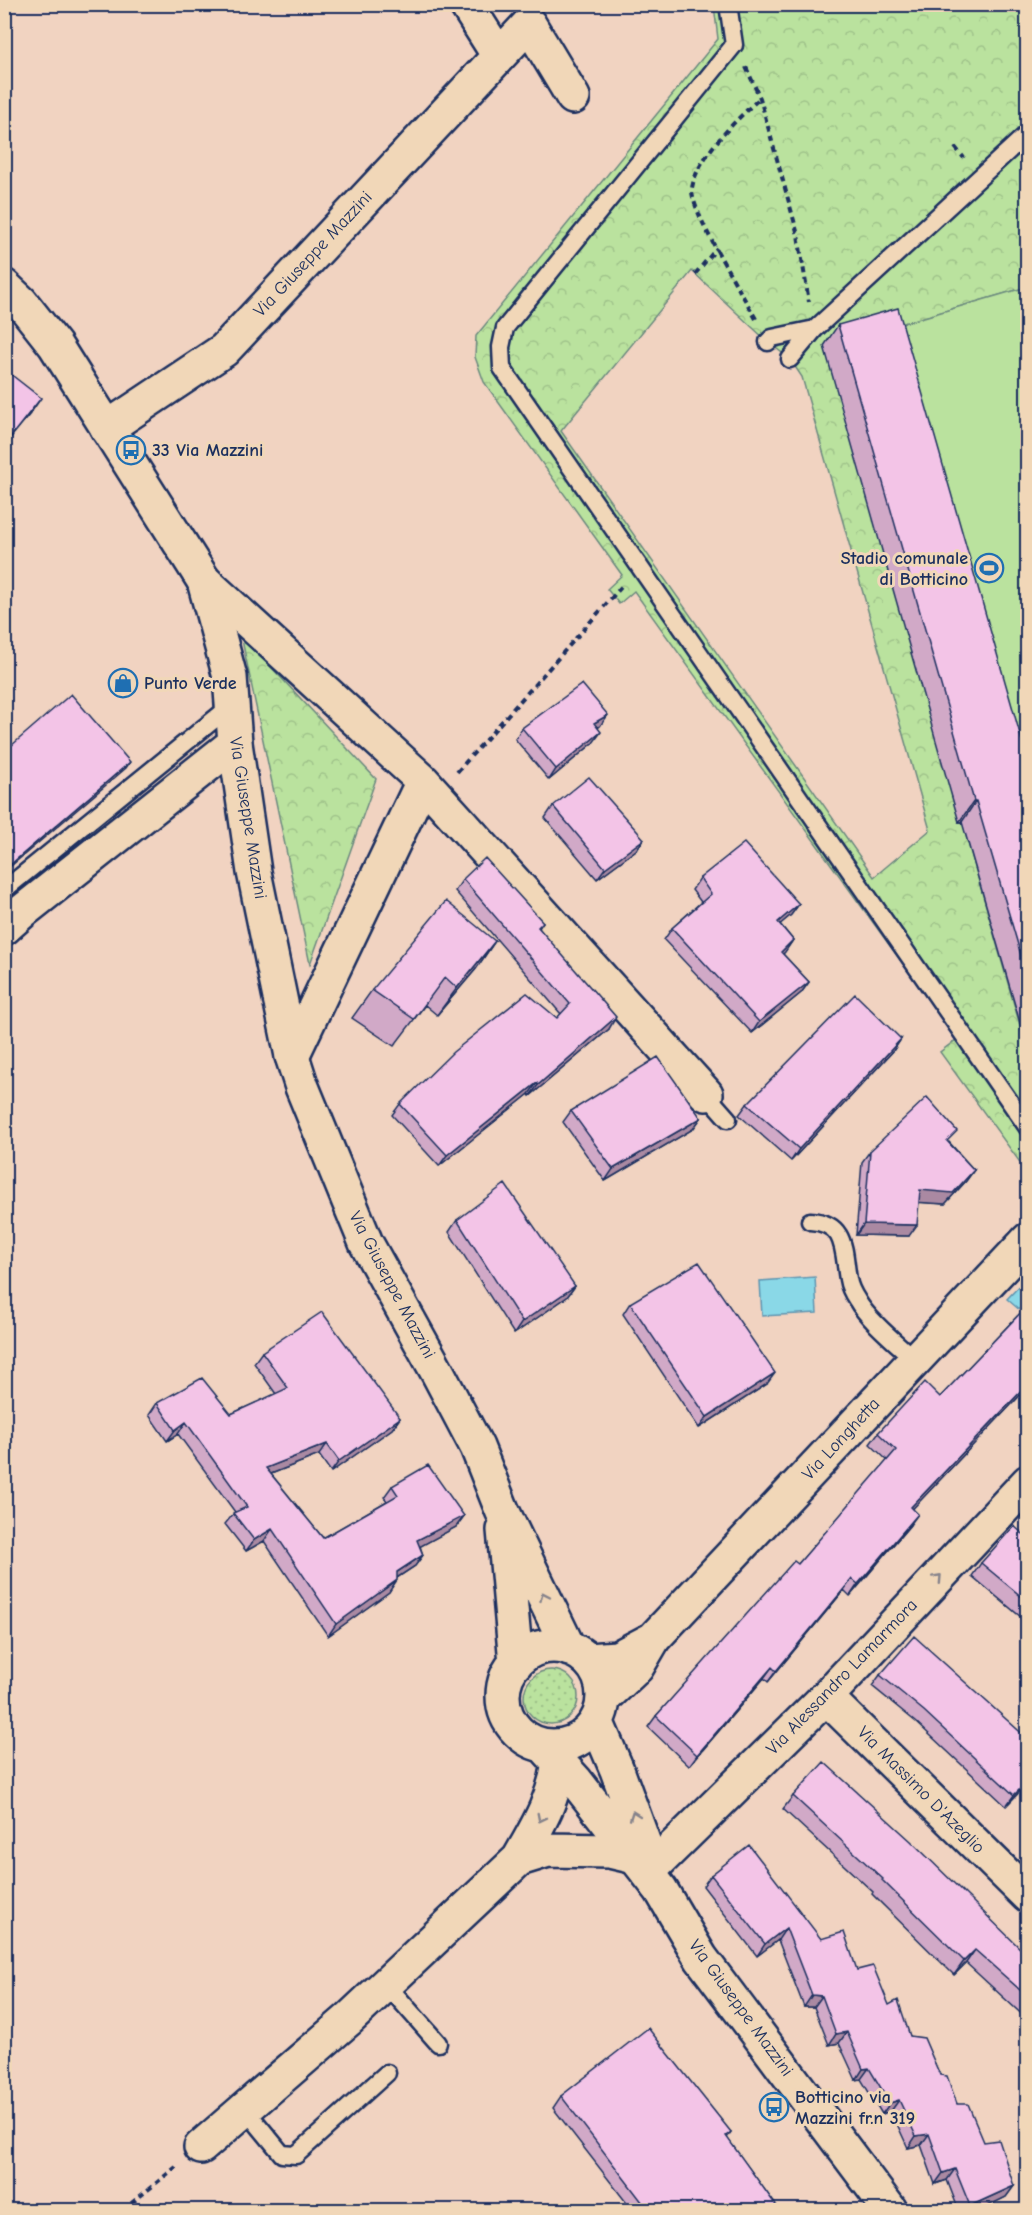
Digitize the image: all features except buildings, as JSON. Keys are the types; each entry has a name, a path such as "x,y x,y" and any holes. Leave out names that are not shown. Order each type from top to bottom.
{"street":[{"path":"466,4 499,56"},
{"name":"Via Giuseppe Mazzini","path":"107,428 224,350 529,24 573,97"},
{"name":"Via Giuseppe Mazzini","path":"4,286 21,302 55,345 204,581 430,788 706,1094"},
{"name":"Via Giuseppe Mazzini","path":"204,581 230,676 235,743 254,872 292,1056 302,1087 366,1243 477,1447 502,1510 579,1654 600,1677 600,1710 650,1871"},
{"path":"4,928 235,743"},
{"path":"292,1056 430,788"},
{"name":"Via Longhetta","path":"600,1710 637,1667 654,1638 1028,1240"},
{"name":"Via Alessandro Lamarmora","path":"650,1871 1023,1497"},
{"name":"Via Giuseppe Mazzini","path":"502,1510 516,1663 505,1680 503,1702 511,1724 527,1739 551,1754 650,1871 701,1958 890,2211"},
{"name":"Via Longhetta","path":"579,1654 617,1658 654,1638"},
{"path":"516,1663 531,1651 550,1646 579,1654"},
{"name":"Via Massimo D'Azeglio","path":"826,1697 1023,1885"},
{"path":"201,2147 386,1983 519,1859 545,1812 555,1786 551,1754 560,1746 582,1738 600,1710"},
{"path":"519,1859 548,1850 609,1851 650,1871"}],"lane":[{"path":"728,4 734,45 505,328 501,347 502,368 634,547 640,567 858,869 1028,1128"},
{"path":"777,347 815,329 1028,133"},
{"path":"777,347 815,329"},
{"path":"4,890 232,705"},
{"path":"706,1094 728,1119"},
{"path":"810,1221 819,1221 831,1226 839,1235 844,1248 848,1281 857,1302 915,1360"},
{"path":"386,1983 438,2043"},
{"path":"245,2109 282,2154 296,2155 387,2073"}],"path":[{"path":"734,45 760,98 798,235 804,284 815,329"},
{"path":"760,98 736,121 705,158 692,190 701,222 761,328 777,347"},
{"path":"695,274 717,248"},
{"path":"430,788 640,567"},
{"path":"123,2211 201,2147"}],"green space":[{"path":"714,5 1027,5 1027,287 883,329 959,822 1019,806 966,836 1027,1050 1027,1172 940,1052 957,1039 634,591 619,604 607,589 622,575 484,382 475,357 476,336 718,39","holes":["692,271 768,342 790,359 802,377 930,830 874,877 561,431"]},
{"name":"Stadio comunale di Botticino","path":"1027,287 1027,836 883,329"},
{"path":"241,635 376,779 310,964"},
{"path":"551,1670 561,1672 570,1678 576,1687 578,1697 576,1707 570,1716 561,1722 551,1724 541,1722 532,1716 526,1707 524,1697 526,1687 532,1678 541,1672"}],"water":[{"path":"815,1277 817,1313 762,1316 760,1281"},
{"path":"1027,1278 1027,1305 1022,1312 1007,1299"}],"place":[{"name":"33 Via Mazzini","path":"131,450"},
{"name":"Stadio comunale di Botticino","path":"989,568"},
{"name":"Punto Verde","path":"123,683"},
{"name":"Botticino via Mazzini fr.n 319","path":"774,2107"}]}
